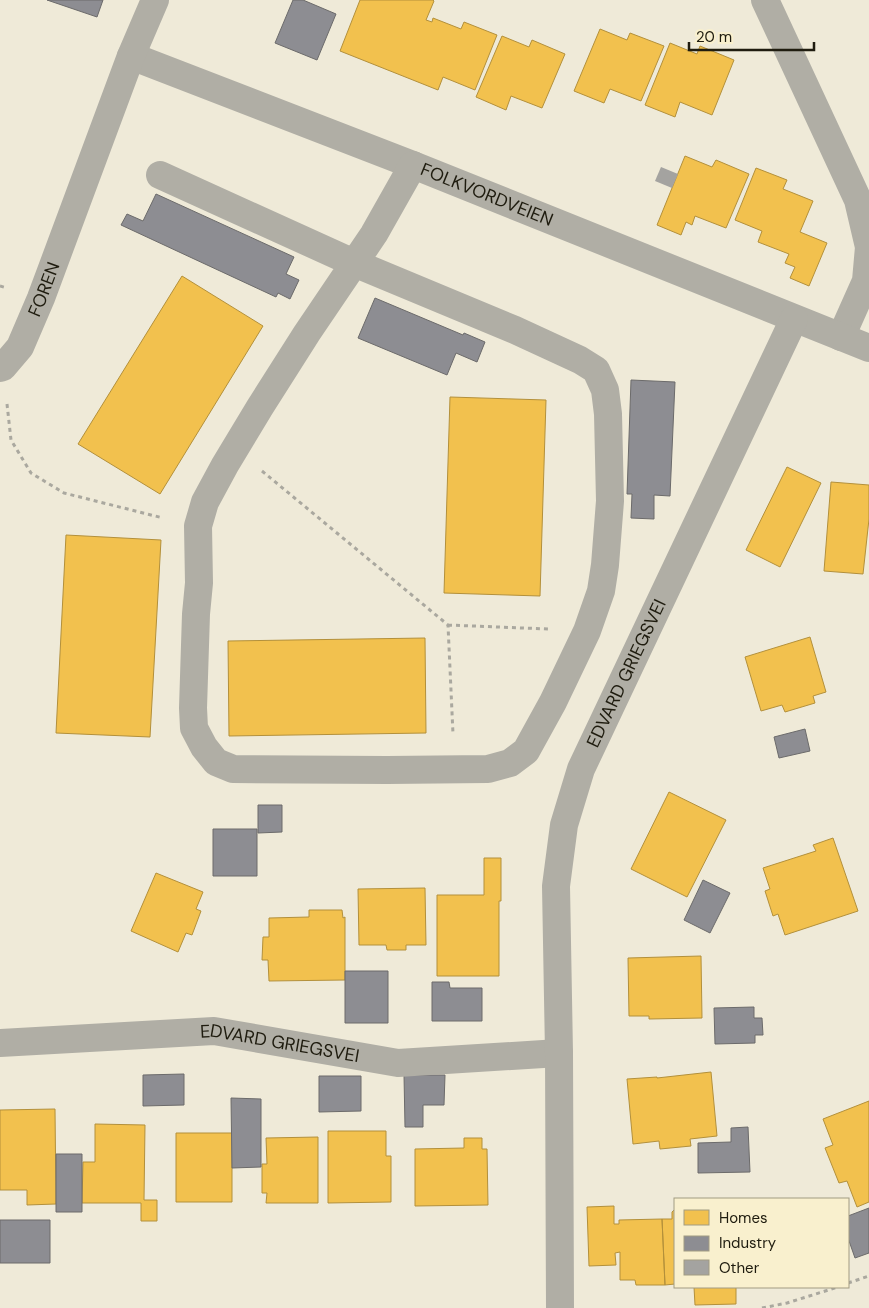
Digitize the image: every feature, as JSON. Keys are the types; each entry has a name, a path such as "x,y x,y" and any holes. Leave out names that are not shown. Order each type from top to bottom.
{"street":[{"name":"FOREN","path":"2,368 20,347 41,298 155,0"},
{"path":"765,0 863,191 869,247 866,281 841,337"},
{"name":"FOLKVORDVEIEN","path":"132,56 413,165 869,348"},
{"path":"160,176 354,264 514,330 580,360 596,370 605,390 610,501 601,591 587,631 526,751 510,763 488,769 233,769 216,762 194,728 196,614 199,583 198,526 205,502 235,448 307,333 354,264 374,234 413,165"},
{"name":"EDVARD GRIEGSVEI","path":"560,1308 556,886 564,825 581,769 794,319"},
{"name":"EDVARD GRIEGSVEI","path":"0,1043 214,1031 398,1063 559,1053"}],"path":[{"path":"2,368 11,440 32,473 64,493 198,526"},
{"path":"235,448 448,624 587,631"},
{"path":"448,624 455,769"},
{"path":"849,1284 869,1276"},
{"path":"762,1308 787,1304 835,1288"}],"building: Homes":[{"path":"360,0 433,0 426,20 432,22 433,18 461,29 464,22 497,35 475,90 443,77 438,90 340,51"},
{"path":"600,29 627,40 630,33 664,46 641,101 610,89 604,103 574,91"},
{"path":"502,36 529,47 532,40 565,54 542,108 511,96 506,110 476,97"},
{"path":"670,43 697,54 700,46 734,60 712,115 680,102 675,117 645,105"},
{"path":"685,156 712,167 716,160 749,174 726,228 695,216 692,225 686,222 681,235 657,225"},
{"path":"756,168 787,180 783,189 813,201 800,232 827,243 809,286 790,278 795,267 785,263 789,254 758,242 762,231 735,220"},
{"path":"182,276 263,326 160,494 78,444"},
{"path":"450,397 546,400 540,596 444,593"},
{"path":"787,467 821,483 780,567 746,550"},
{"path":"831,482 869,485 869,519 863,574 824,571"},
{"path":"66,535 161,540 150,737 56,733"},
{"path":"810,637 826,692 813,696 815,703 785,712 782,705 761,711 745,657"},
{"path":"425,638 426,733 229,736 228,641"},
{"path":"669,792 726,820 687,897 631,869"},
{"path":"833,838 858,911 785,935 778,914 773,916 765,891 770,889 763,868 816,851 813,845"},
{"path":"484,858 501,858 499,976 437,976 437,895 484,895"},
{"path":"156,873 203,892 196,909 201,911 192,935 186,933 178,952 131,931"},
{"path":"425,888 426,945 406,945 406,950 387,950 386,945 359,945 358,889"},
{"path":"309,910 342,910 343,918 345,917 345,980 269,981 268,960 262,960 263,937 269,937 269,918 309,917"},
{"path":"701,956 702,1018 649,1019 649,1016 629,1016 628,958"},
{"path":"711,1072 717,1136 690,1139 691,1146 660,1149 659,1141 633,1144 627,1079"},
{"path":"869,1101 869,1202 857,1207 847,1181 839,1183 825,1148 833,1145 823,1119"},
{"path":"55,1109 56,1204 27,1205 27,1190 0,1190 0,1110"},
{"path":"95,1124 145,1125 144,1200 157,1200 157,1221 141,1221 141,1203 82,1203 83,1162 95,1162"},
{"path":"328,1131 386,1131 386,1156 391,1156 391,1202 328,1203"},
{"path":"176,1133 232,1133 232,1202 176,1202"},
{"path":"318,1137 318,1203 266,1203 267,1193 262,1193 262,1164 267,1164 266,1138"},
{"path":"464,1138 482,1138 482,1149 487,1149 488,1205 415,1206 415,1149 464,1148"},
{"path":"614,1206 614,1224 619,1224 619,1220 662,1219 665,1285 636,1285 635,1280 620,1280 620,1252 615,1253 616,1265 589,1266 587,1207"},
{"path":"674,1210 674,1284 665,1285 662,1219 672,1219 672,1212"},
{"path":"694,1288 736,1288 736,1304 695,1305"}],"building: Industry":[{"path":"47,0 103,0 97,17"},
{"path":"293,0 303,0 336,14 317,60 275,43"},
{"path":"156,194 294,257 286,274 299,280 290,299 278,293 276,297 121,225 127,214 143,221"},
{"path":"375,298 463,335 464,333 485,342 477,362 456,353 447,375 358,338"},
{"path":"631,380 675,382 670,496 654,495 654,519 631,518 632,494 627,494"},
{"path":"805,729 810,751 779,758 774,737"},
{"path":"258,805 282,805 282,832 258,833"},
{"path":"213,829 257,829 257,876 213,876"},
{"path":"703,880 730,893 710,933 684,920"},
{"path":"345,971 388,971 388,1023 345,1023"},
{"path":"432,982 449,982 450,988 482,988 482,1021 432,1021"},
{"path":"754,1007 754,1018 762,1018 763,1035 755,1035 755,1043 715,1044 714,1008"},
{"path":"184,1074 184,1105 143,1106 143,1075"},
{"path":"404,1075 445,1075 444,1105 423,1105 423,1127 405,1127"},
{"path":"319,1076 361,1076 361,1111 319,1112"},
{"path":"231,1098 261,1099 261,1167 232,1168"},
{"path":"748,1127 750,1172 698,1173 698,1143 731,1142 731,1128"},
{"path":"56,1154 82,1154 82,1212 56,1212"},
{"path":"869,1208 869,1253 855,1258 849,1241 849,1216"},
{"path":"0,1220 50,1220 50,1263 0,1263"}],"building: Other":[{"path":"661,167 678,174 672,188 655,181"}]}
